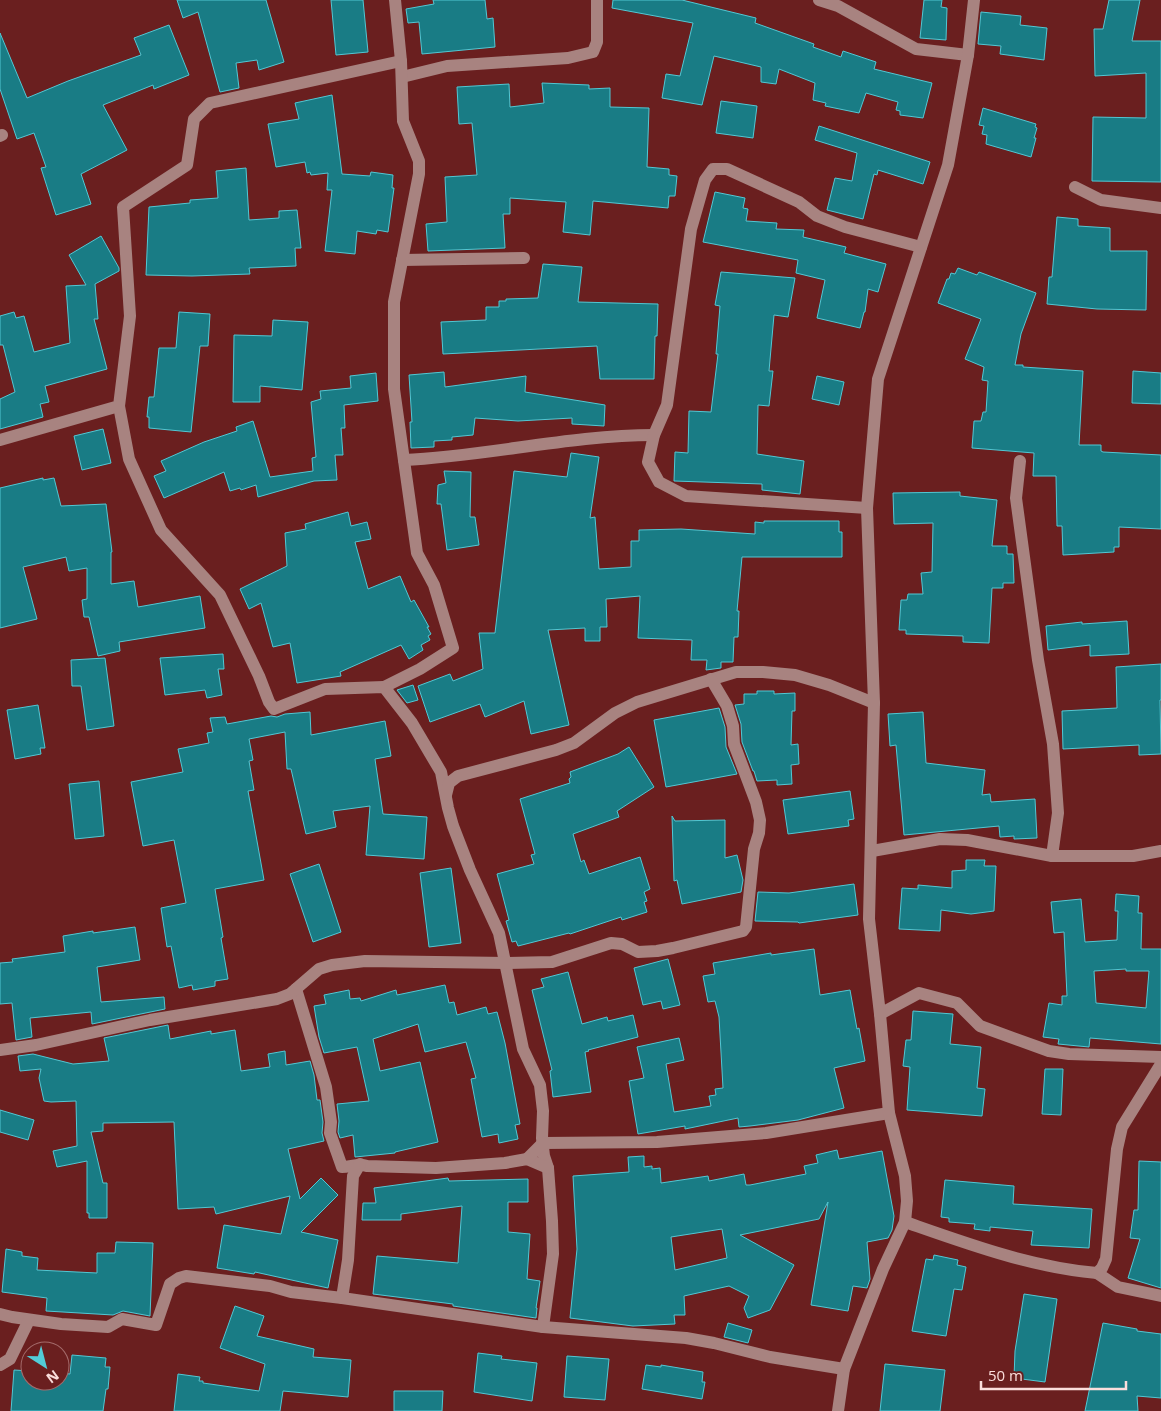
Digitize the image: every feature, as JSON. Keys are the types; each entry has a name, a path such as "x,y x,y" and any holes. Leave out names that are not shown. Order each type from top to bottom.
{"street":[{"path":"395,0 401,61 403,121 419,161 419,174 394,302 394,389 417,553 434,585 453,648 420,669 384,688 325,690 274,709 269,702 259,676 220,594 161,530 129,459 119,406 130,316 123,207 187,165 194,119 210,103 401,61"},
{"path":"402,78 447,66 568,58 593,52 597,42 597,0"},
{"path":"819,0 838,6 916,49 968,55"},
{"path":"838,1411 844,1369 883,1269 905,1222 907,1201 905,1176 889,1113 869,919 874,703 867,508 878,379 948,165 968,55 974,0"},
{"path":"867,508 686,496 659,482 648,462 654,435 667,405 691,229 705,180 713,169 727,169 799,202 817,216 845,227 921,247"},
{"path":"1076,187 1101,200 1161,208"},
{"path":"402,260 524,258"},
{"path":"0,440 119,406"},
{"path":"404,460 438,458 619,435 654,435"},
{"path":"1020,461 1016,498 1038,660 1053,744 1058,813 1052,856"},
{"path":"446,794 449,783 458,776 556,750 574,743 615,713 637,702 736,672 795,675 829,685 874,703"},
{"path":"0,1050 36,1046 150,1020 278,999 290,994 319,969 332,965 365,961 552,962 611,943 622,944 638,952 673,948 740,933 746,928 754,849 759,833 760,820 756,802 734,744 733,726 727,706 712,679"},
{"path":"384,688 412,723 441,772 453,826 470,870 499,933 522,1049 540,1085 543,1110 543,1143 548,1168 553,1254 543,1327"},
{"path":"441,772 458,776"},
{"path":"872,851 940,838 967,840 1052,856 1132,856 1161,851"},
{"path":"296,989 326,1087 331,1122 330,1133 342,1167 352,1167 360,1164 367,1166 436,1168 527,1160 548,1168"},
{"path":"880,1014 919,993 957,1003 980,1026 1049,1051 1069,1054 1161,1057"},
{"path":"1097,1273 1102,1268 1106,1259 1117,1149 1122,1127 1161,1064"},
{"path":"527,1160 543,1143 657,1142 766,1133 889,1113"},
{"path":"342,1298 348,1260 353,1176 360,1164"},
{"path":"905,1222 1013,1258 1097,1273 1118,1287 1161,1296"},
{"path":"0,1314 29,1320 102,1327 108,1327 122,1319 156,1325 170,1284 186,1276 270,1286 291,1292 543,1327 686,1338 770,1357 844,1369"},
{"path":"0,1365 10,1359 29,1320"}],"building":[{"path":"177,0 266,0 284,62 259,70 257,60 236,63 239,88 220,92 198,12 183,18"},
{"path":"331,0 363,0 368,52 336,55"},
{"path":"433,0 485,0 487,19 493,18 495,47 422,54 419,22 408,23 406,9 434,4"},
{"path":"613,0 682,0 756,18 755,23 814,44 813,47 841,57 843,51 876,62 874,69 932,83 923,118 900,115 900,111 896,110 898,102 866,93 859,113 825,106 826,103 813,100 815,83 779,69 776,84 761,82 761,67 714,56 702,105 662,98 666,74 680,76 693,23 612,8"},
{"path":"924,0 942,0 941,7 947,8 946,40 920,38"},
{"path":"1109,0 1140,0 1132,41 1161,41 1161,182 1092,181 1093,117 1146,118 1146,73 1095,76 1094,29 1103,29"},
{"path":"981,12 1021,16 1020,25 1047,28 1044,60 1000,54 1001,46 978,44"},
{"path":"169,25 189,75 154,89 153,85 103,105 127,150 81,174 91,204 56,215 41,168 46,167 34,133 17,139 0,89 0,33 27,98 141,55 134,38"},
{"path":"542,83 589,85 589,89 610,88 610,107 649,108 647,167 669,169 669,175 677,176 675,196 669,196 668,208 593,201 590,235 563,232 566,202 510,198 510,214 503,214 505,248 428,251 426,224 447,222 445,177 477,175 472,123 459,124 457,87 509,84 510,107 544,103"},
{"path":"332,95 342,174 370,176 371,172 393,175 392,188 394,188 388,232 377,230 376,234 357,231 355,254 325,251 332,190 327,190 328,173 311,175 310,172 307,173 305,162 276,167 268,124 299,119 295,103"},
{"path":"721,101 757,106 753,138 716,133"},
{"path":"983,108 1036,124 1035,127 1037,128 1034,138 1036,138 1031,157 986,144 987,135 982,134 984,126 979,125"},
{"path":"819,126 930,162 923,184 878,170 877,175 874,174 863,219 827,210 835,178 852,181 857,153 815,140"},
{"path":"246,168 249,220 279,218 279,211 297,210 301,248 295,248 296,266 249,268 250,274 146,275 149,207 190,203 190,200 218,198 216,171"},
{"path":"715,192 745,198 743,208 748,209 746,221 777,223 776,229 804,230 803,237 846,247 844,253 886,264 878,292 868,289 865,312 860,328 817,318 825,280 796,273 798,260 703,242"},
{"path":"1057,217 1078,219 1078,226 1110,228 1110,251 1147,251 1146,310 1097,309 1047,304 1049,277 1052,277"},
{"path":"101,236 119,268 119,271 95,284 98,319 94,319 107,369 45,386 49,402 40,404 43,417 0,429 0,399 15,392 3,345 0,345 0,316 14,312 16,318 24,316 34,352 70,343 66,286 86,285 69,255"},
{"path":"543,264 582,267 578,302 658,304 654,379 600,379 597,346 443,354 441,322 486,320 486,307 499,307 499,301 538,298"},
{"path":"958,268 977,275 979,272 1036,293 1021,334 1015,365 1083,371 1079,445 1101,445 1101,451 1103,452 1161,455 1161,529 1119,527 1119,547 1114,547 1114,552 1063,555 1062,526 1057,526 1056,476 1033,476 1034,453 972,448 974,421 981,421 983,412 986,412 988,381 982,380 984,367 965,359 981,319 938,303 947,279 949,279 951,273 955,274"},
{"path":"721,272 795,278 788,317 774,315 769,371 773,371 769,406 758,405 757,454 804,461 800,494 762,490 762,484 674,481 675,452 688,453 689,411 711,412 718,354 716,354 720,306 715,305"},
{"path":"179,312 210,314 208,346 200,346 191,432 149,428 149,417 147,417 149,397 154,397 159,348 176,348"},
{"path":"273,320 308,322 302,390 260,386 260,402 233,402 234,335 272,336"},
{"path":"1133,371 1161,373 1161,404 1132,403"},
{"path":"444,372 445,387 526,376 525,392 605,405 604,426 572,424 572,418 518,421 475,418 473,435 452,437 452,440 434,441 434,447 411,448 410,422 412,422 409,375"},
{"path":"376,373 378,401 344,405 345,428 341,428 343,455 335,455 337,480 314,481 258,497 256,485 230,491 224,472 164,498 154,476 166,471 161,461 204,442 237,431 236,427 253,421 270,477 313,471 312,458 316,457 311,402 321,399 320,391 351,388 350,376"},
{"path":"817,376 844,382 839,405 812,399"},
{"path":"103,429 111,463 82,470 74,436"},
{"path":"571,453 599,457 590,518 595,517 599,569 631,567 631,541 639,541 639,530 681,529 755,534 755,522 764,523 764,521 839,521 839,532 842,532 842,557 742,557 737,611 739,611 738,637 734,637 733,662 721,662 721,668 706,670 707,660 691,660 692,640 638,638 640,596 606,599 607,627 600,627 600,641 585,641 585,628 548,630 569,725 531,734 524,701 485,717 480,704 430,722 418,686 450,674 453,681 483,669 479,633 495,633 514,471 567,477"},
{"path":"444,471 471,472 470,517 475,517 479,545 447,550 441,504 437,504 438,485 446,483"},
{"path":"43,478 43,480 54,478 61,506 106,504 112,552 111,584 134,581 138,607 200,596 205,628 119,642 120,651 98,656 89,617 84,617 82,600 87,599 87,568 69,571 66,557 23,567 37,619 0,628 0,488"},
{"path":"960,492 960,496 997,500 992,546 1007,546 1007,554 1013,554 1014,583 1003,583 1003,588 992,588 989,643 963,642 963,636 906,634 906,630 899,630 901,600 907,600 908,594 923,594 921,573 932,572 933,523 894,524 893,493"},
{"path":"348,512 351,526 367,522 371,539 355,542 368,589 400,576 411,602 414,600 429,627 427,627 431,634 428,636 430,640 421,645 423,650 409,659 401,645 340,672 341,676 297,683 290,643 273,647 261,603 249,609 240,589 287,566 285,533 306,529 305,524"},
{"path":"1127,621 1129,654 1090,656 1090,645 1048,650 1046,626 1082,622 1082,624"},
{"path":"223,654 224,669 218,669 222,695 207,698 205,690 165,695 160,658"},
{"path":"105,658 114,726 87,730 81,686 72,686 71,660"},
{"path":"1161,664 1161,754 1139,755 1139,745 1063,749 1062,711 1117,708 1116,667"},
{"path":"413,685 418,700 407,703 397,690"},
{"path":"757,691 774,691 774,694 795,693 795,711 792,711 791,745 798,744 799,764 791,765 792,784 777,785 777,780 757,781 742,742 741,724 735,705 744,704 744,694 757,694"},
{"path":"38,705 45,748 40,748 41,754 15,759 7,710"},
{"path":"719,708 725,727 726,747 737,774 666,787 654,720"},
{"path":"310,712 311,735 385,721 391,756 375,759 383,814 427,817 424,859 366,855 370,806 333,811 336,827 306,834 291,769 287,769 285,732 249,739 253,760 249,761 254,790 248,791 264,880 215,889 228,979 215,981 215,986 193,990 192,985 179,988 171,946 167,947 161,908 186,903 174,840 143,846 131,782 183,772 178,749 209,743 207,733 213,732 210,718 225,717 227,724 271,716 277,717 285,714"},
{"path":"923,712 926,763 985,770 982,795 990,794 991,802 1035,799 1037,838 1014,839 1014,836 1000,837 999,826 904,835 896,745 890,746 888,714"},
{"path":"629,747 654,787 617,811 619,817 573,834 581,862 584,860 589,874 640,857 650,889 644,892 647,901 644,902 647,912 622,920 621,917 570,934 518,946 516,941 512,942 506,921 509,920 497,874 534,864 531,855 535,854 520,799 570,783 570,772 618,754"},
{"path":"99,781 104,836 75,839 69,784"},
{"path":"850,791 854,819 848,820 849,826 788,834 783,800"},
{"path":"672,816 675,821 725,820 725,858 737,855 743,880 741,892 682,904 677,880 674,881"},
{"path":"966,860 985,860 984,866 996,866 994,911 971,914 941,910 940,931 899,929 902,888 918,889 918,885 952,888 952,871 966,870"},
{"path":"319,864 341,932 313,942 290,874"},
{"path":"451,868 461,943 429,947 420,873"},
{"path":"854,884 858,915 799,923 755,921 758,892 789,893"},
{"path":"1116,894 1139,896 1138,913 1142,913 1141,949 1161,949 1161,1044 1090,1038 1089,1047 1058,1044 1059,1039 1043,1037 1049,1003 1062,1005 1062,996 1067,996 1064,932 1054,933 1051,902 1081,899 1085,942 1117,940 1118,911 1115,911","holes":["1126,969 1126,971 1149,971 1146,1008 1096,1003 1094,971"]},
{"path":"135,927 140,960 97,967 101,1002 164,997 165,1009 92,1024 91,1012 30,1018 32,1037 16,1040 12,1003 0,1004 0,963 13,962 12,959 65,952 63,936"},
{"path":"814,949 820,995 850,990 857,1029 859,1028 865,1061 834,1068 844,1108 798,1120 739,1127 738,1118 685,1129 685,1126 638,1134 629,1081 644,1078 637,1047 679,1038 684,1060 666,1064 674,1112 711,1106 709,1096 716,1095 715,1089 723,1088 719,1017 715,1001 708,1002 703,976 715,974 713,963 771,953 771,955"},
{"path":"668,959 680,1005 663,1009 661,1001 643,1005 634,968"},
{"path":"568,972 582,1024 607,1017 608,1021 633,1015 638,1037 585,1052 591,1092 553,1097 550,1071 552,1070 532,990 544,987 541,979"},
{"path":"445,985 449,1003 454,1002 457,1015 486,1007 488,1014 497,1012 505,1043 520,1124 515,1125 518,1139 499,1143 498,1134 482,1137 471,1079 476,1078 466,1042 425,1052 418,1024 373,1039 380,1071 420,1062 438,1142 395,1153 355,1157 353,1135 340,1138 337,1104 369,1101 357,1047 324,1053 319,1037 314,1006 326,1004 324,995 349,990 350,999 360,998 361,1001 396,990 397,995"},
{"path":"913,1011 953,1014 950,1044 981,1047 977,1088 985,1089 982,1116 907,1110 910,1067 903,1066 906,1040 911,1040"},
{"path":"168,1025 170,1039 211,1031 211,1034 235,1030 241,1071 270,1067 268,1054 285,1051 286,1065 310,1061 317,1100 320,1100 324,1141 288,1149 300,1199 321,1178 338,1195 301,1232 338,1240 328,1288 255,1272 254,1274 217,1268 224,1225 281,1234 290,1196 216,1214 214,1207 178,1209 174,1122 103,1123 103,1131 91,1132 103,1183 107,1183 107,1218 89,1218 89,1213 87,1213 87,1161 57,1167 53,1151 77,1146 76,1101 44,1101 39,1078 41,1069 20,1071 18,1056 33,1054 73,1064 109,1061 104,1038"},
{"path":"1045,1069 1063,1069 1061,1115 1042,1114"},
{"path":"0,1110 34,1120 28,1140 0,1132"},
{"path":"837,1150 839,1159 882,1151 894,1216 892,1230 888,1238 867,1242 870,1279 867,1288 853,1286 848,1311 811,1305 828,1202 819,1219 740,1235 794,1265 770,1310 748,1318 744,1308 749,1296 729,1286 684,1296 685,1315 674,1315 675,1324 633,1326 570,1318 577,1249 573,1176 629,1172 628,1157 644,1156 644,1167 660,1168 661,1183 708,1176 709,1181 744,1174 746,1185 750,1185 806,1174 804,1166 818,1163 816,1155","holes":["722,1229 727,1258 675,1270 671,1237"]},
{"path":"1139,1161 1161,1162 1161,1288 1128,1278 1140,1239 1130,1238 1134,1210 1138,1210"},
{"path":"448,1178 449,1181 528,1179 528,1202 508,1202 508,1232 530,1234 527,1279 540,1281 536,1318 453,1306 453,1304 373,1294 377,1256 458,1263 462,1206 401,1214 401,1220 362,1220 363,1203 376,1203 374,1188"},
{"path":"945,1180 1014,1186 1013,1204 1092,1209 1089,1248 1031,1245 1033,1231 990,1227 990,1231 974,1229 975,1224 949,1222 949,1218 941,1217"},
{"path":"116,1242 153,1243 150,1316 123,1311 113,1315 46,1311 47,1298 2,1292 6,1249 22,1252 22,1256 38,1258 37,1270 97,1273 97,1253 115,1253"},
{"path":"934,1255 958,1260 957,1265 966,1267 962,1290 954,1289 946,1336 912,1331 926,1259 933,1260"},
{"path":"1024,1294 1057,1299 1045,1382 1014,1378 1015,1351"},
{"path":"235,1306 264,1316 257,1336 314,1349 313,1357 351,1360 348,1397 283,1391 280,1411 174,1411 178,1374 200,1377 199,1381 203,1381 203,1383 259,1391 265,1364 220,1348"},
{"path":"728,1323 752,1330 748,1343 724,1337"},
{"path":"1103,1323 1137,1329 1137,1331 1161,1334 1161,1398 1137,1396 1138,1411 1085,1411"},
{"path":"478,1353 502,1356 501,1359 537,1363 532,1401 474,1392"},
{"path":"72,1355 106,1358 105,1367 110,1367 103,1411 11,1411 14,1370 20,1370 20,1391 70,1391"},
{"path":"567,1356 609,1359 605,1400 564,1397"},
{"path":"885,1364 945,1370 940,1411 880,1411"},
{"path":"646,1365 661,1367 661,1365 703,1372 702,1382 705,1382 702,1399 642,1389"},
{"path":"394,1391 443,1391 442,1411 394,1411"}]}
